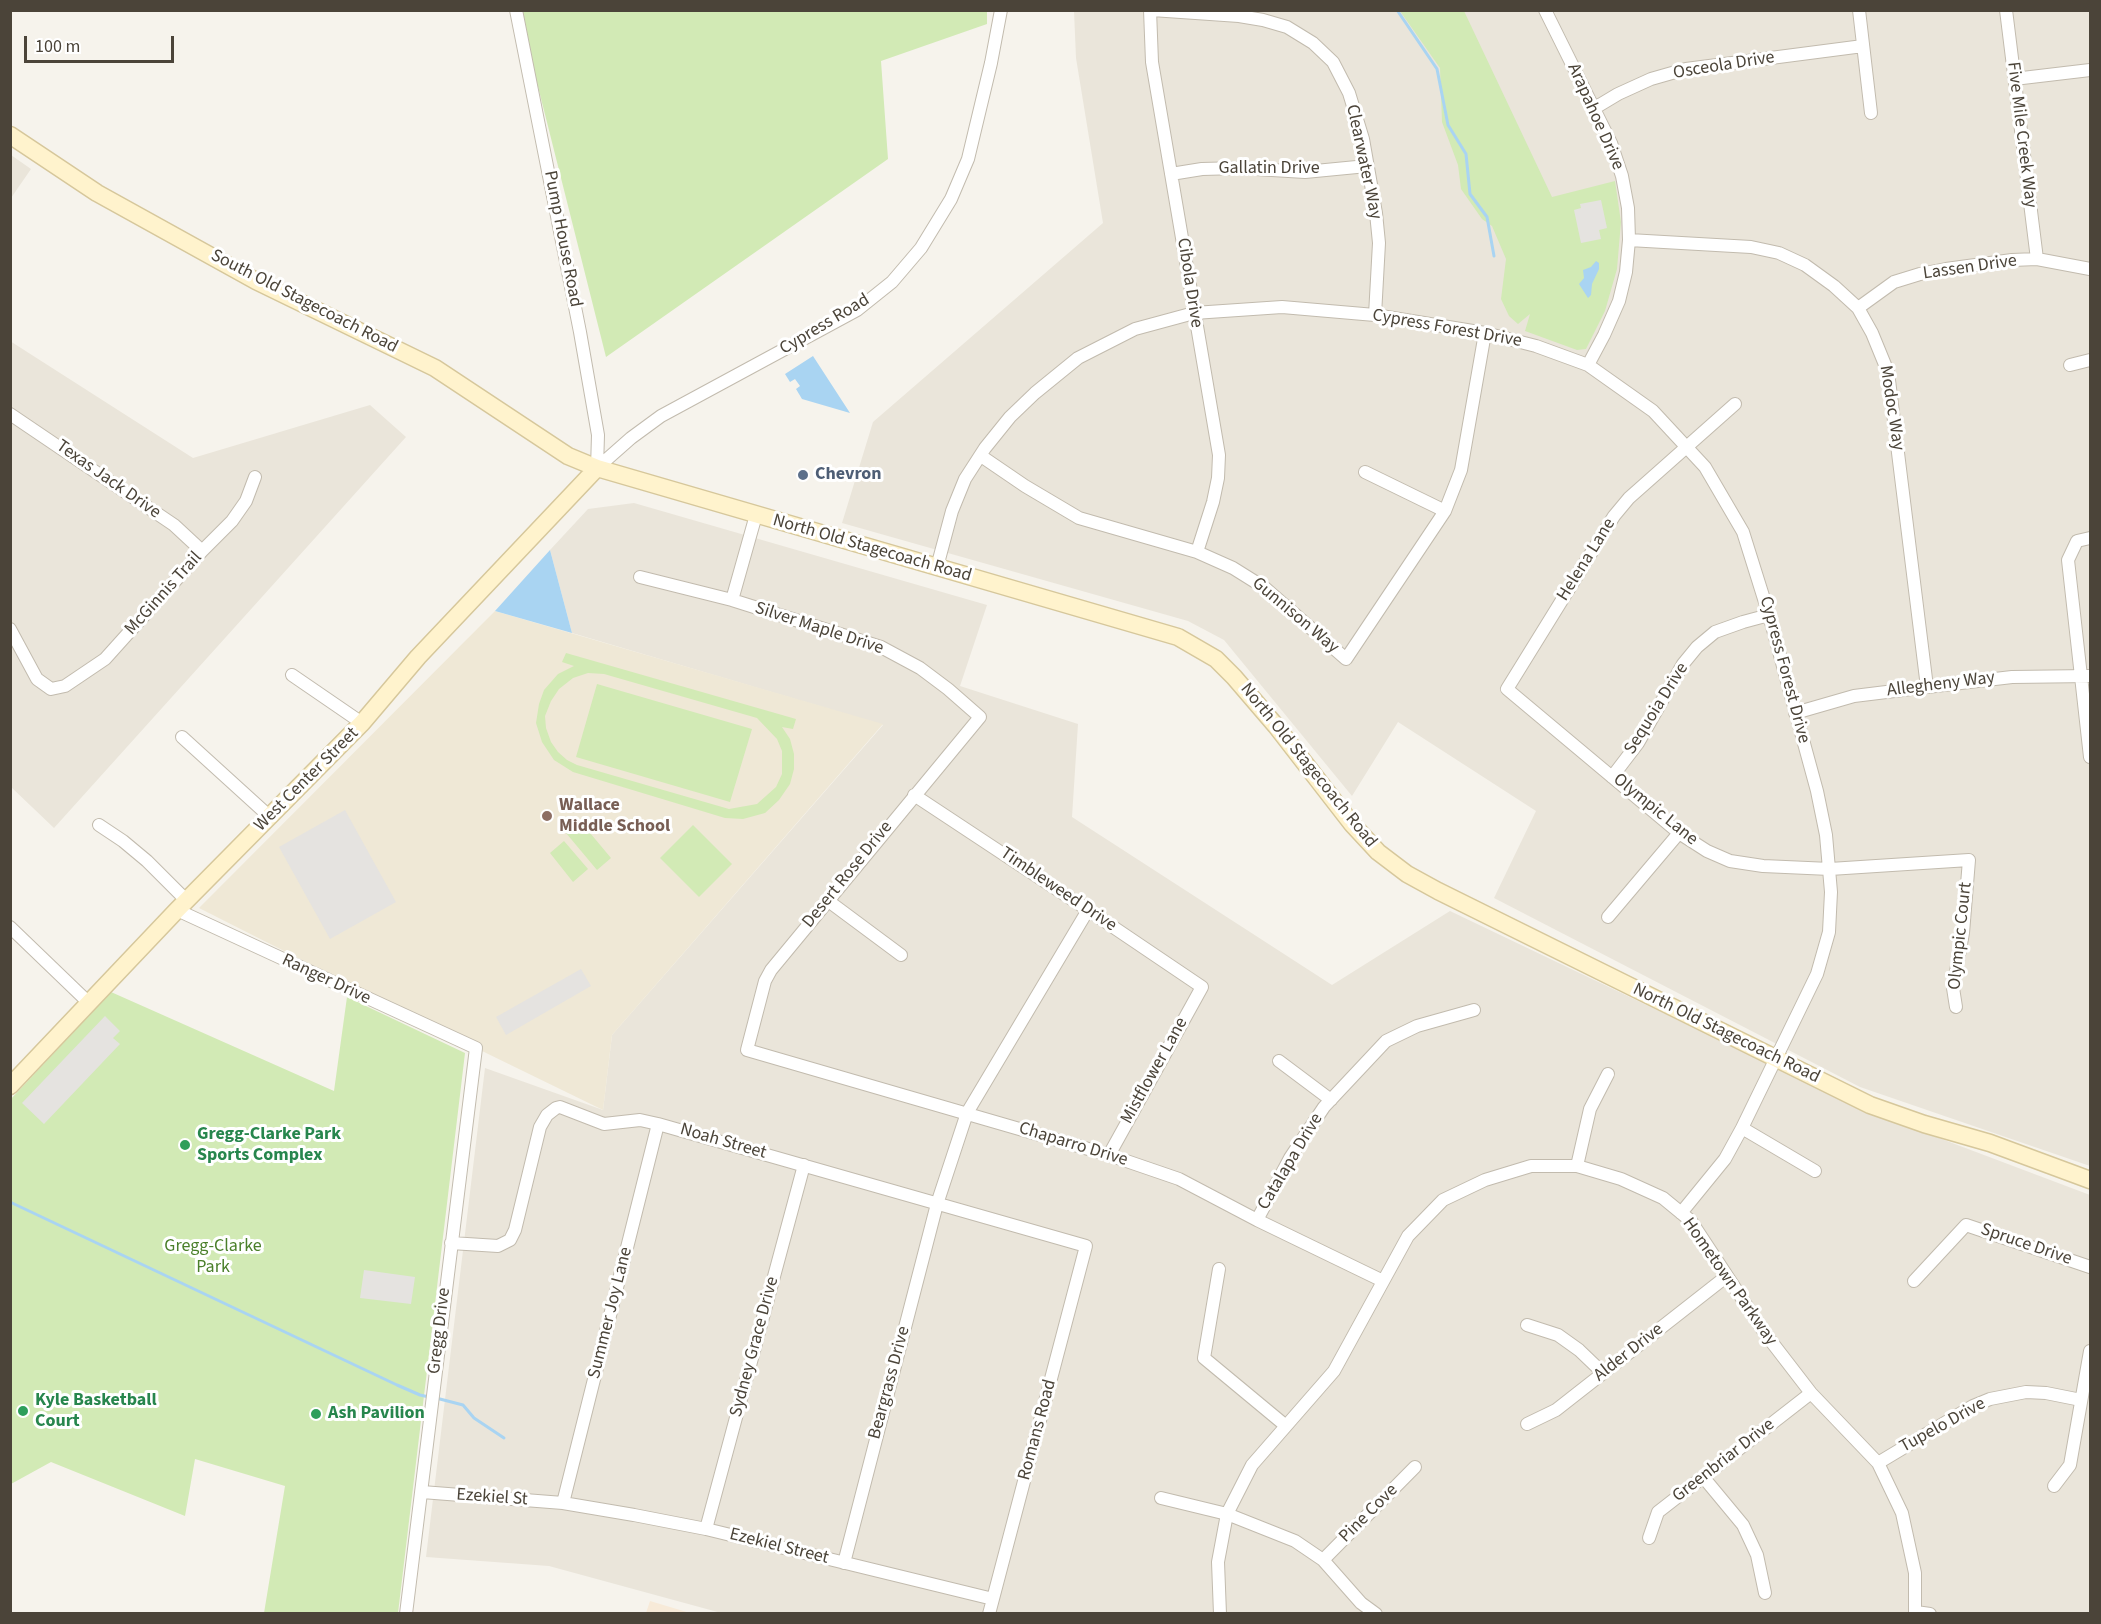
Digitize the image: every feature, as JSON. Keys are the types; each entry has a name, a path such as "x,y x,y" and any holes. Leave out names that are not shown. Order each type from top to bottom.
{"street":[{"name":"Pump House Road","path":"516,10 580,332 598,435 597,468"},
{"name":"Cypress Road","path":"597,468 631,438 661,416 857,310 892,282 921,248 939,219 951,199 968,159 1001,10"},
{"name":"Clearwater Way","path":"1151,10 1239,16 1263,20 1287,27 1313,43 1333,62 1349,93 1363,139 1379,243 1375,315"},
{"name":"Cibola Drive","path":"1151,10 1152,62 1219,455 1215,494 1197,552"},
{"name":"Arapahoe Drive","path":"1545,10 1611,143 1622,176 1628,208 1629,240 1626,272 1619,301 1588,365"},
{"path":"1859,10 1871,113"},
{"name":"Five Mile Creek Way","path":"2006,10 2037,259"},
{"name":"Osceola Drive","path":"1593,109 1618,94 1651,79 1686,69 1863,46"},
{"path":"2014,79 2091,70"},
{"name":"South Old Stagecoach Road","path":"10,135 97,193 256,281 435,368 568,456 597,468"},
{"name":"Gallatin Drive","path":"1172,174 1202,169 1239,168 1305,172 1367,166"},
{"name":"Modoc Way","path":"1629,240 1751,247 1779,254 1805,265 1834,286 1858,308 1872,333 1887,372 1927,687"},
{"name":"Lassen Drive","path":"1858,308 1894,282 1920,274 2012,260 2037,259 2091,268"},
{"name":"Cypress Forest Drive","path":"937,567 952,511 965,479 1010,417 1078,358 1135,329 1194,313 1282,307 1375,315 1485,333 1536,346 1588,365 1653,411 1706,467 1743,532 1769,615 1817,791 1830,869 1831,892 1829,932 1817,974 1725,1159 1681,1213"},
{"name":"Gunnison Way","path":"981,456 1025,486 1079,518 1197,552 1233,568 1265,588 1346,659 1444,511 1461,470 1485,333"},
{"path":"2070,365 2091,360"},
{"name":"Helena Lane","path":"1507,688 1614,516 1629,498 1735,404"},
{"name":"Texas Jack Drive","path":"10,414 174,525 202,551"},
{"name":"North Old Stagecoach Road","path":"597,468 1163,632 1198,648 1216,659 1234,677 1276,726 1353,824 1378,852 1407,874 1870,1105 1924,1124 1990,1143 2091,1180"},
{"name":"West Center Street","path":"11,1085 182,906 362,723 418,657 597,468"},
{"path":"1365,472 1444,511"},
{"name":"McGinnis Trail","path":"12,634 37,679 51,689 65,686 105,659 232,521 246,501 255,477"},
{"path":"732,600 756,515"},
{"path":"2091,538 2077,541 2068,560 2086,676 2091,757"},
{"name":"Silver Maple Drive","path":"640,577 732,600 881,647 920,668 948,688 980,717"},
{"name":"Sequoia Drive","path":"1612,777 1638,743 1683,663 1697,648 1715,632 1769,615"},
{"path":"292,675 362,723"},
{"name":"Allegheny Way","path":"1795,713 1854,696 2012,677 2086,676"},
{"name":"Olympic Lane","path":"1507,688 1679,833 1707,851 1730,861 1763,866 1830,869"},
{"name":"Desert Rose Drive","path":"747,1050 765,981 771,970 980,717"},
{"path":"182,737 270,817"},
{"name":"Timbleweed Drive","path":"914,795 1202,987"},
{"path":"99,825 147,861 182,906"},
{"path":"1608,917 1679,833"},
{"name":"Olympic Court","path":"1830,869 1969,860 1963,933 1953,988 1956,1006"},
{"path":"827,900 902,955"},
{"name":"Ranger Drive","path":"182,906 476,1048"},
{"path":"967,1113 1088,910"},
{"path":"10,927 89,1003"},
{"name":"Mistflower Lane","path":"1109,1155 1202,987"},
{"name":"Catalapa Drive","path":"1257,1220 1290,1158 1331,1100 1386,1041 1417,1026 1474,1010"},
{"name":"Gregg Drive","path":"406,1614 476,1048"},
{"name":"Chaparro Drive","path":"747,1050 1109,1155 1179,1179 1383,1281"},
{"path":"1279,1061 1331,1100"},
{"path":"1577,1166 1590,1109 1608,1074"},
{"name":"Noah Street","path":"451,1243 498,1246 510,1240 515,1230 540,1127 547,1115 556,1108 566,1107 604,1124 640,1120 658,1124 1086,1246"},
{"name":"Beargrass Drive","path":"844,1563 937,1204 967,1113"},
{"name":"Summer Joy Lane","path":"563,1503 658,1124"},
{"path":"1742,1128 1815,1171"},
{"name":"Sydney Grace Drive","path":"706,1529 804,1166"},
{"name":"Hometown Parkway","path":"1220,1614 1218,1562 1227,1514 1252,1465 1334,1371 1408,1236 1443,1200 1485,1180 1531,1166 1577,1166 1621,1179 1663,1198 1691,1221 1764,1332 1811,1393 1878,1463 1902,1513 1915,1573 1915,1613"},
{"name":"Spruce Drive","path":"1914,1281 1966,1225 2091,1267"},
{"name":"Romans Road","path":"989,1614 1086,1246"},
{"path":"1219,1269 1204,1358 1286,1426"},
{"name":"Alder Drive","path":"1527,1424 1556,1410 1727,1276"},
{"path":"1527,1325 1558,1335 1579,1350 1603,1373"},
{"path":"2054,1486 2070,1465 2091,1351"},
{"name":"Tupelo Drive","path":"1878,1463 1973,1406 1990,1399 2026,1392 2046,1393 2081,1400"},
{"name":"Greenbriar Drive","path":"1649,1538 1658,1512 1811,1393"},
{"name":"Pine Cove","path":"1323,1560 1415,1467"},
{"path":"1704,1478 1743,1525 1757,1555 1765,1593"},
{"name":"Ezekiel St","path":"422,1492 563,1503"},
{"path":"1161,1498 1227,1514 1295,1541 1323,1560 1361,1603 1376,1614"},
{"name":"Ezekiel Street","path":"563,1503 706,1529 993,1599"},
{"path":"1915,1613 1930,1614"}],"shaded area":[{"path":"1074,11 2090,11 2090,1166 1860,1087 1494,898 1536,811 1398,722 1352,796 1224,640 1188,621 842,523 873,422 1103,223 1076,58"},
{"path":"11,155 31,169 11,198"},
{"path":"1601,200 1607,228 1599,230 1601,239 1581,243 1574,210 1581,208 1580,204"},
{"path":"10,341 193,458 370,405 406,437 54,828 11,787"},
{"path":"634,503 987,605 960,686 1078,724 1072,817 1332,985 1450,911 1870,1112 2090,1195 2090,1613 725,1614 549,1566 426,1557 485,1068 603,1110 612,1035 883,725 572,633 550,550 588,509"},
{"name":"Wallace Middle School","path":"495,611 883,724 612,1035 603,1110 199,908"},
{"path":"345,810 396,902 330,939 279,847"},
{"path":"581,969 591,986 506,1035 496,1017"},
{"path":"105,1016 120,1031 113,1038 120,1044 44,1124 22,1103"},
{"path":"364,1270 415,1277 411,1304 360,1298"},
{"path":"650,1601 690,1613 646,1613"}],"green space":[{"path":"519,11 987,11 987,24 881,61 888,159 606,357"},
{"path":"1400,11 1464,11 1552,197 1615,181 1621,222 1617,269 1605,311 1586,349 1577,350 1525,331 1530,314 1518,324 1509,316 1501,299 1506,259 1492,226 1482,219 1461,189 1458,165 1442,122 1440,68"},
{"path":"566,653 796,719 793,729 782,727 790,739 794,754 794,769 790,784 779,800 765,813 743,819 725,818 573,772 554,760 542,742 536,723 544,690 558,674 574,666 562,662","holes":["588,673 604,674 757,718 777,739 782,751 782,774 776,787 757,804 729,809 577,765 567,760 551,742 546,728 545,716 551,701 559,689 573,678"]},
{"path":"597,684 752,729 730,802 576,757"},
{"path":"580,821 611,858 597,870 566,833"},
{"path":"693,825 732,864 699,897 660,858"},
{"path":"564,841 588,869 573,882 550,853"},
{"name":"Gregg-Clarke Park","path":"111,992 334,1091 347,997 465,1053 398,1613 264,1613 285,1486 195,1459 185,1516 51,1462 11,1484 10,1100"}],"water":[{"path":"1596,261 1599,263 1599,269 1588,298 1579,284 1584,278 1583,270 1591,267"},
{"path":"813,356 850,413 802,399 796,389 800,386 795,379 790,382 785,374"},
{"path":"550,550 572,633 495,611"}],"waterway":[{"path":"1397,10 1437,69 1448,125 1466,154 1470,194 1487,217 1494,256"},
{"path":"10,1202 397,1385 429,1397"},
{"path":"436,1398 463,1405 474,1418 504,1438"}],"place":[{"name":"Chevron","path":"803,475"},
{"name":"Wallace Middle School","path":"547,816"},
{"name":"Gregg-Clarke Park Sports Complex","path":"185,1145"},
{"name":"Kyle Basketball Court","path":"23,1411"},
{"name":"Ash Pavilion","path":"316,1414"}]}
